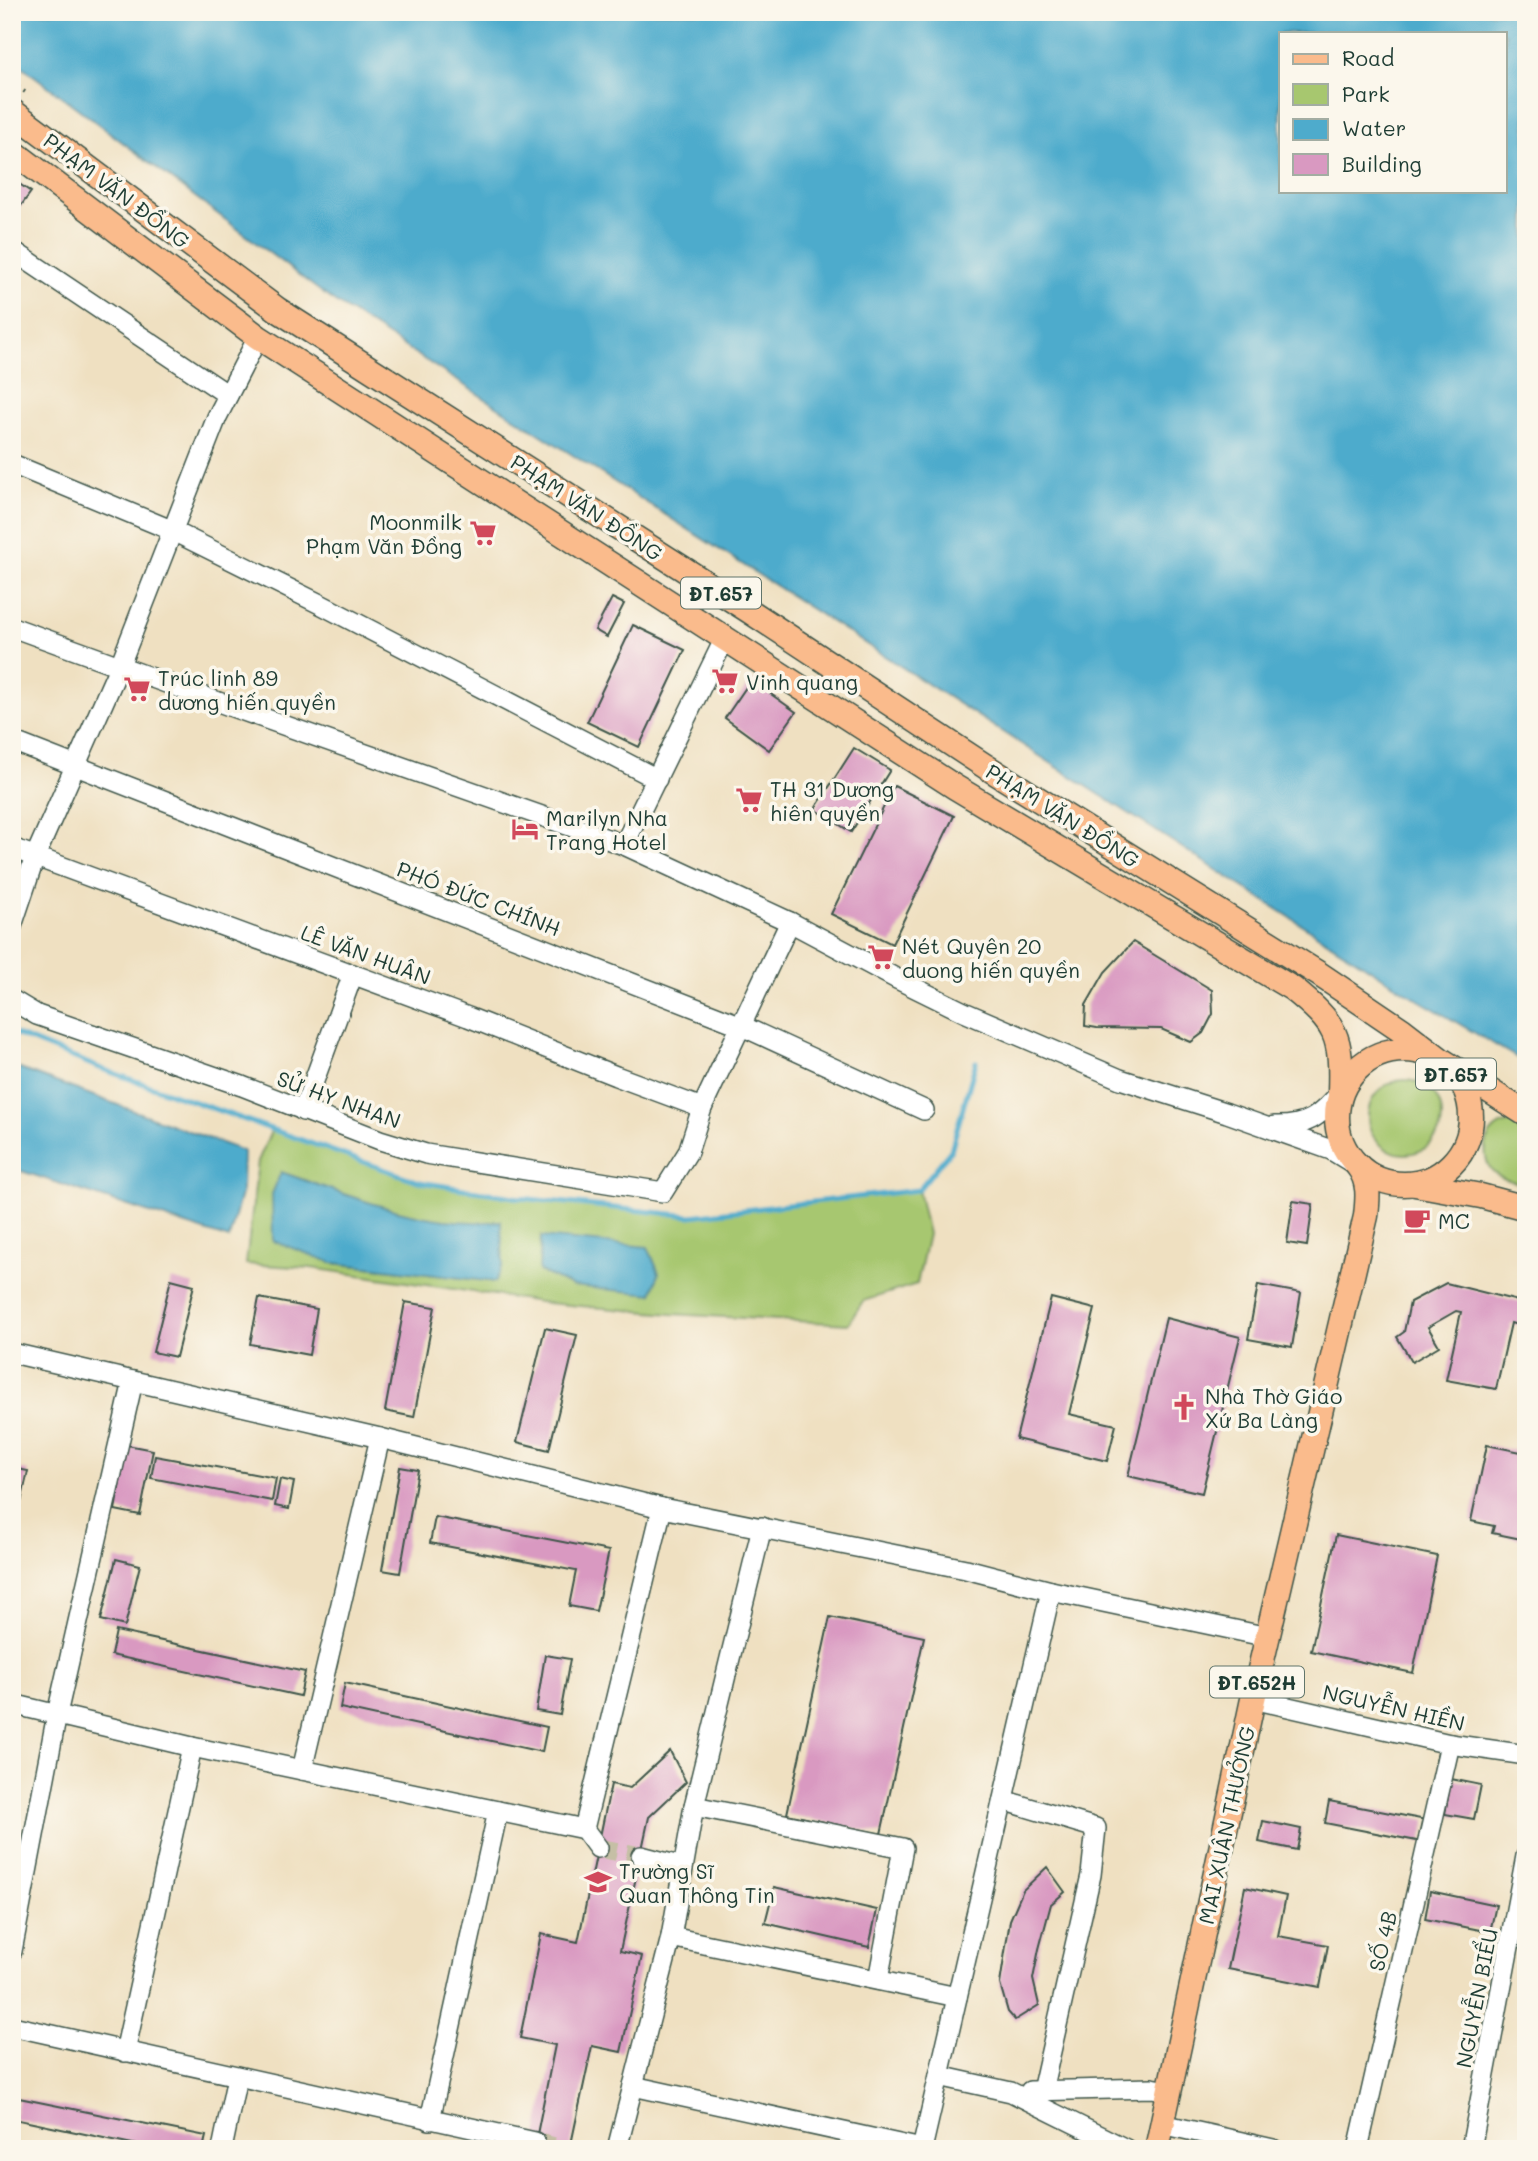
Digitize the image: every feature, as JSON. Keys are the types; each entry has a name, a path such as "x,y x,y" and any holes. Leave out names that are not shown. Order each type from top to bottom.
{"main road":[{"name":"PHẠM VĂN ĐỒNG","path":"12,111 278,310 748,610 985,766 1319,974 1441,1060 1526,1114"},
{"name":"PHẠM VĂN ĐỒNG","path":"12,150 258,337 955,787 1293,989 1315,1007 1335,1031 1342,1060 1340,1093"},
{"path":"258,337 278,310"},
{"name":"ĐT.657","path":"1358,1166 1345,1150 1338,1132 1336,1112 1340,1093 1351,1075 1365,1061 1383,1052 1403,1049 1423,1051 1441,1060 1456,1073 1466,1091 1471,1111 1470,1131 1463,1150 1450,1166 1433,1178 1414,1184"},
{"path":"1358,1166 1374,1178 1394,1184 1414,1184 1481,1196 1526,1208"},
{"name":"MAI XUÂN THƯỞNG","path":"1157,2149 1253,1699 1366,1216 1368,1191 1358,1166"},
{"path":"1366,1216 1391,1191 1414,1184"}],"street":[{"path":"12,250 229,396"},
{"path":"12,926 35,857 120,665 217,417 258,337"},
{"path":"12,464 171,530 322,605 657,779"},
{"path":"12,627 624,845 790,922 932,996 1108,1074 1331,1150 1358,1166"},
{"path":"624,845 725,638"},
{"name":"PHÓ ĐỨC CHÍNH","path":"12,741 742,1026 924,1110"},
{"name":"LÊ VĂN HUÂN","path":"12,848 353,974 702,1108"},
{"path":"702,1108 790,922"},
{"path":"303,1111 353,974"},
{"name":"SỬ HY NHAN","path":"12,1000 37,1015 242,1086 303,1111 426,1154 663,1192 688,1152 702,1108"},
{"path":"1262,1125 1291,1126 1309,1122 1323,1112 1340,1093"},
{"path":"12,1353 380,1438 662,1508 966,1569 1051,1591 1268,1637"},
{"path":"12,1951 57,1714 133,1381"},
{"path":"302,1770 380,1438"},
{"path":"584,1829 662,1508"},
{"path":"617,2149 671,1937 694,1806 762,1527"},
{"path":"633,2086 922,2149 1051,1591"},
{"name":"NGUYỄN HIỀN","path":"1253,1699 1450,1744 1526,1755"},
{"path":"12,1704 192,1747 584,1829 598,1848"},
{"name":"SỐ 4B","path":"1358,2149 1450,1744"},
{"path":"125,2052 192,1747"},
{"path":"1003,1800 1097,1828 1091,1875 1042,2091"},
{"path":"694,1806 903,1848 878,1980"},
{"path":"430,2120 498,1811"},
{"path":"640,1856 683,1867"},
{"name":"NGUYỄN BIỂU","path":"1471,2149 1526,1856"},
{"path":"671,1937 957,1997"},
{"path":"12,2026 522,2143"},
{"path":"939,2076 1011,2092 1126,2149"},
{"path":"222,2149 237,2077"},
{"path":"1011,2092 1153,2088 1168,2091"},
{"path":"1162,2124 1273,2149"}],"green space":[{"path":"1405,1080 1426,1086 1436,1096 1442,1117 1436,1138 1426,1148 1405,1154 1384,1148 1374,1138 1368,1117 1374,1096 1384,1086"},
{"path":"1517,1122 1526,1125 1526,1185 1505,1179 1493,1172 1486,1153 1488,1139 1496,1128"},
{"path":"272,1129 420,1182 520,1198 691,1216 918,1190 928,1234 917,1284 863,1301 848,1324 671,1314 547,1303 311,1268 246,1264 258,1161","holes":["281,1172 417,1216 445,1221 501,1222 495,1282 333,1263","541,1237 572,1286 539,1271"]}],"water":[{"path":"12,12 1526,12 1526,1063 1417,999 332,300 12,59"},
{"path":"12,1066 243,1151 242,1190 229,1239 12,1168"},
{"path":"281,1172 362,1200 417,1215 473,1222 501,1221 503,1265 495,1282 333,1263 273,1241 272,1194"},
{"path":"541,1237 648,1247 659,1273 652,1294 572,1286 539,1271"}],"building":[{"path":"12,179 31,192 12,218"},
{"path":"612,598 624,604 607,637 595,630"},
{"path":"633,625 685,650 639,747 587,722"},
{"path":"751,680 796,712 769,750 725,718"},
{"path":"854,748 890,770 851,832 815,809"},
{"path":"894,786 954,816 892,944 831,914"},
{"path":"1133,942 1212,990 1213,1014 1203,1033 1191,1042 1161,1029 1085,1026 1086,1005 1105,972"},
{"path":"1293,1201 1313,1204 1307,1246 1287,1243"},
{"path":"171,1279 194,1285 176,1357 153,1352"},
{"path":"1446,1283 1526,1303 1526,1333 1521,1326 1511,1323 1496,1389 1446,1380 1461,1312 1456,1311 1428,1327 1439,1346 1412,1362 1397,1337 1404,1332 1410,1302"},
{"path":"1258,1285 1301,1293 1292,1347 1248,1339"},
{"path":"259,1298 317,1309 309,1355 250,1344"},
{"path":"1051,1298 1095,1309 1069,1414 1116,1425 1107,1461 1016,1439"},
{"path":"405,1302 435,1307 414,1417 385,1411"},
{"name":"Nhà Thờ Giáo Xứ Ba Làng","path":"1166,1318 1240,1337 1202,1493 1128,1476"},
{"path":"545,1328 577,1335 549,1450 517,1442"},
{"path":"127,1445 153,1450 140,1515 115,1510"},
{"path":"1487,1445 1526,1453 1526,1540 1492,1533 1494,1526 1471,1521"},
{"path":"155,1456 276,1478 272,1501 151,1478"},
{"path":"400,1467 418,1470 400,1573 382,1570"},
{"path":"12,1468 28,1471 13,1538 12,1538"},
{"path":"280,1479 294,1482 289,1509 275,1506"},
{"path":"435,1517 609,1551 596,1611 569,1606 576,1571 430,1543"},
{"path":"1336,1535 1437,1556 1413,1673 1311,1651"},
{"path":"116,1559 140,1565 125,1626 101,1620"},
{"path":"830,1617 924,1637 881,1834 787,1814"},
{"path":"116,1631 305,1672 300,1696 111,1655"},
{"path":"545,1655 570,1659 560,1715 536,1711"},
{"path":"345,1683 547,1727 542,1752 340,1708"},
{"path":"670,1751 686,1782 649,1817 620,1951 642,1956 621,2052 592,2046 570,2149 534,2149 555,2045 520,2038 541,1934 578,1942 611,1784 630,1788"},
{"path":"1451,1779 1481,1785 1474,1819 1445,1814"},
{"path":"1329,1801 1426,1820 1422,1842 1325,1823"},
{"path":"1263,1821 1301,1829 1297,1850 1259,1842"},
{"path":"1047,1867 1065,1892 1051,1904 1039,1949 1033,1979 1039,2005 1015,2020 1008,2012 1000,1984 1010,1920 1023,1890"},
{"path":"774,1887 877,1910 869,1947 765,1923"},
{"path":"1245,1887 1286,1896 1278,1936 1328,1945 1320,1987 1228,1969"},
{"path":"1430,1891 1496,1905 1490,1932 1425,1919"},
{"path":"19,2098 206,2136 203,2149 156,2149 14,2119"}],"waterway":[{"path":"12,1033 102,1069 420,1182 520,1198 691,1216 918,1190 951,1150 976,1062"}],"tunnel":[{"path":"598,1848 641,1856"},
{"path":"535,2142 562,2149"}],"place":[{"name":"Moonmilk Phạm Văn Đồng","path":"483,533"},
{"name":"Vinh quang","path":"725,681"},
{"name":"Trúc linh 89 dương hiến quyền","path":"137,689"},
{"name":"TH 31 Dương hiên quyền","path":"749,800"},
{"name":"Marilyn Nha Trang Hotel","path":"525,829"},
{"name":"Nét Quyên 20 duong hiến quyền","path":"881,957"},
{"name":"MC","path":"1417,1220"},
{"name":"Nhà Thờ Giáo Xứ Ba Làng","path":"1184,1407"},
{"name":"Trường Sĩ Quan Thông Tin","path":"598,1882"}]}
